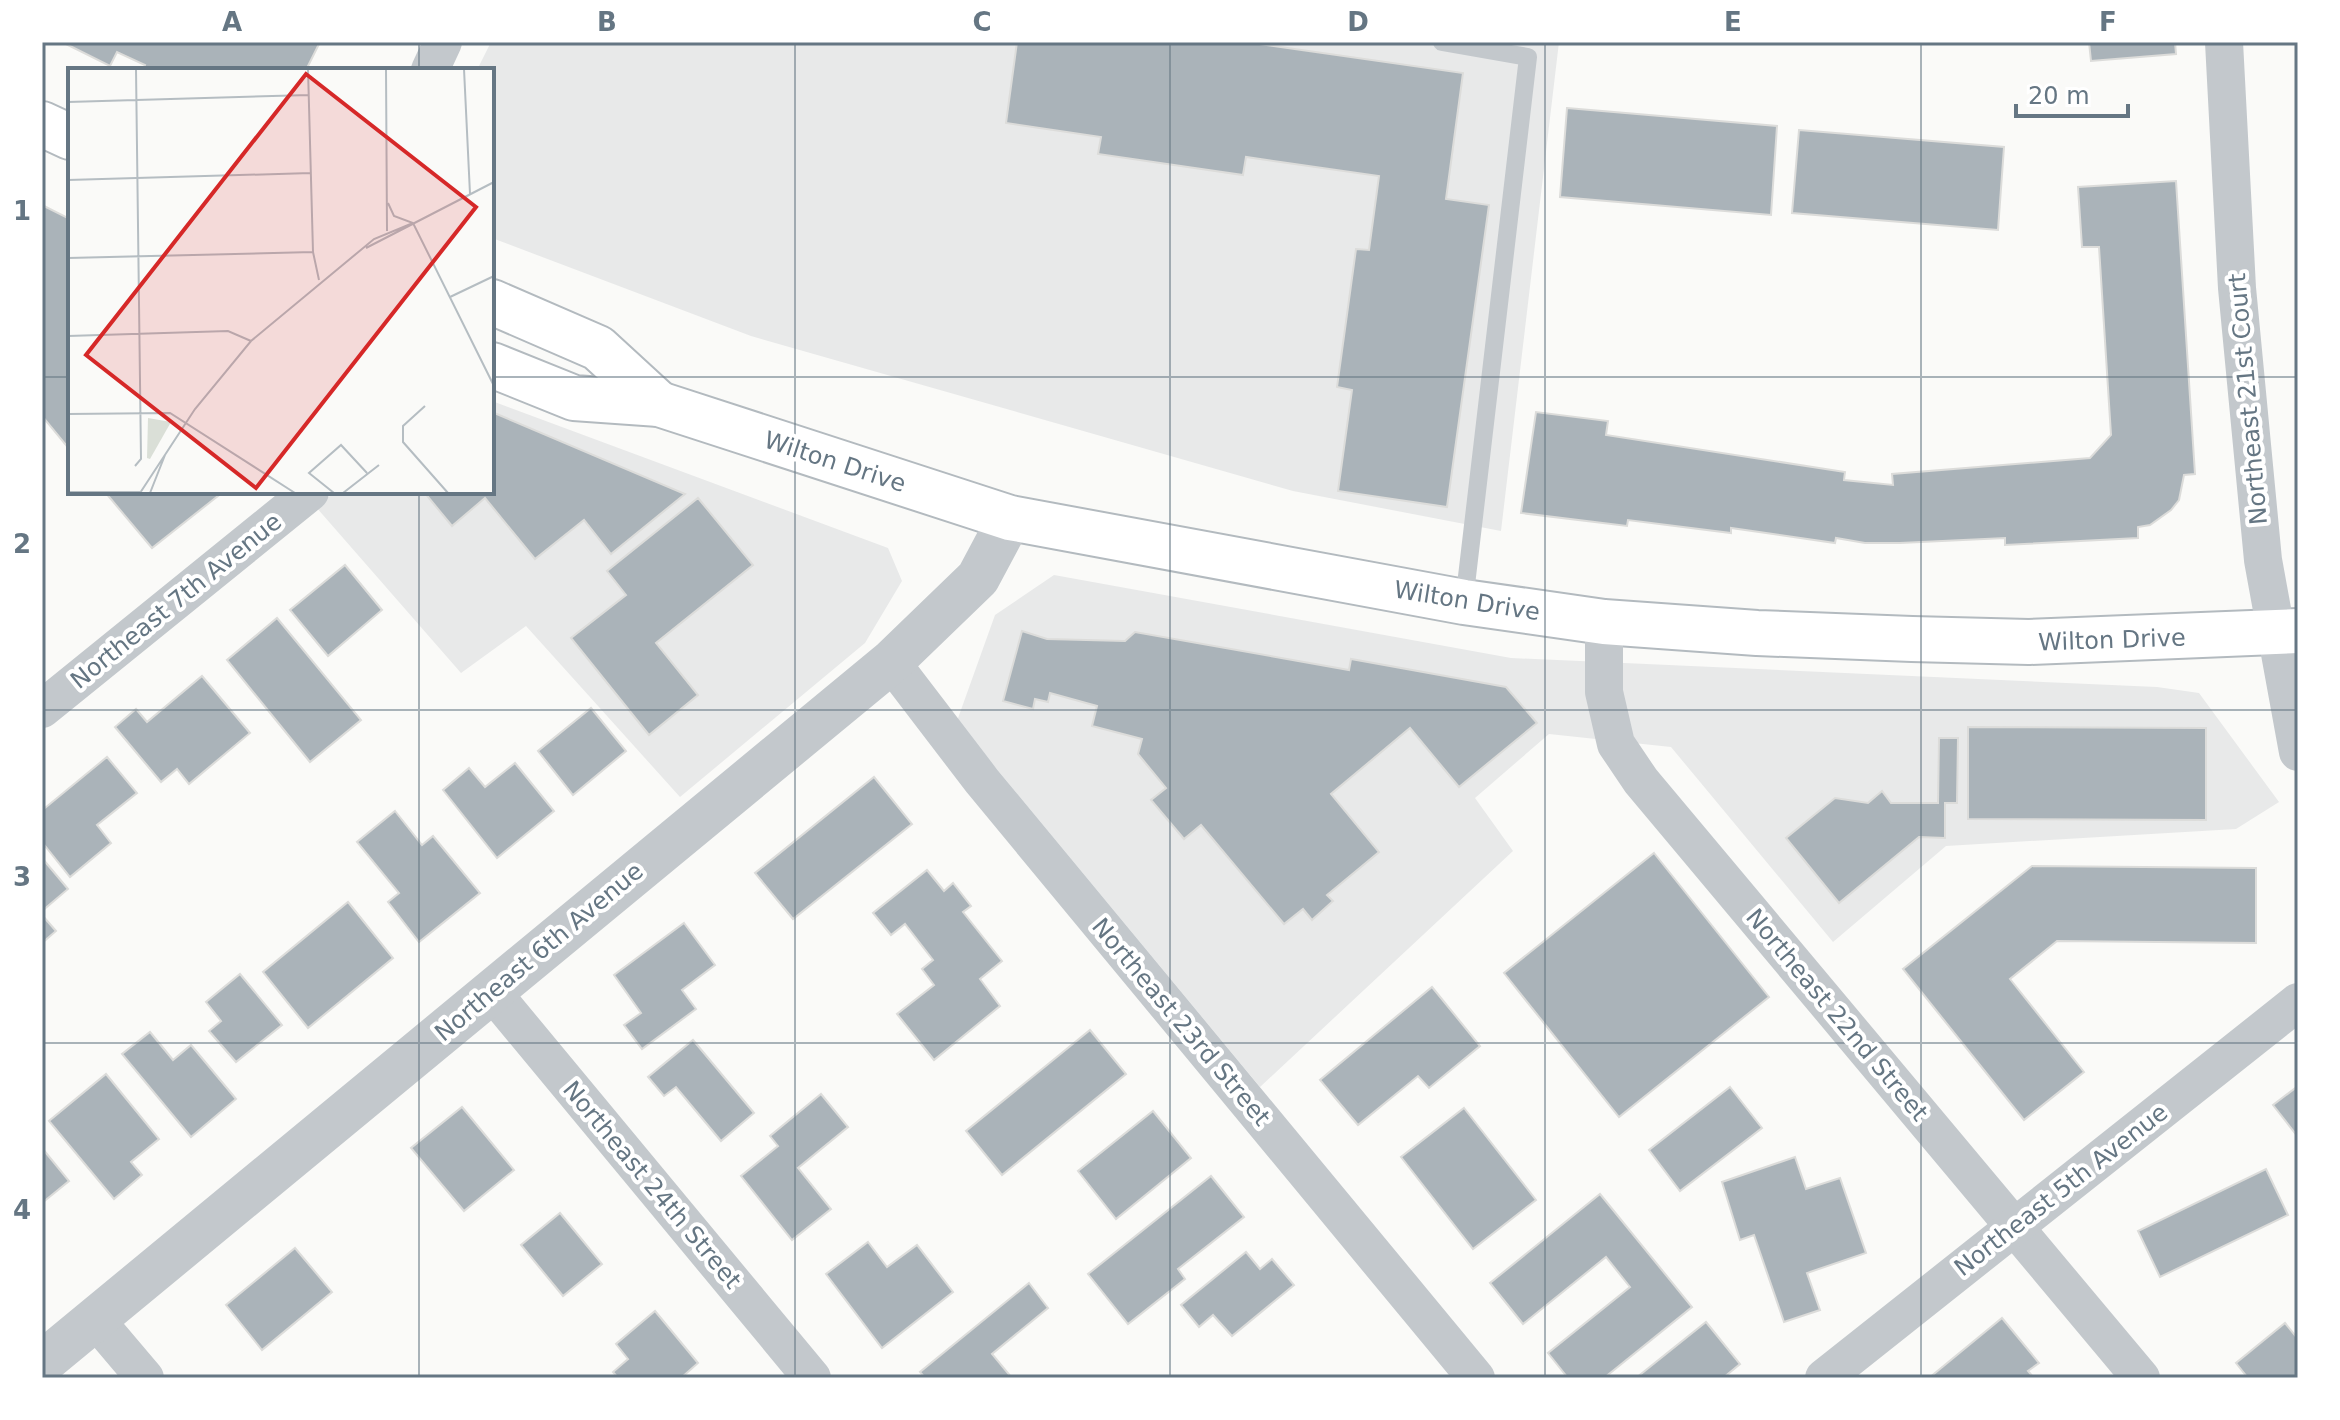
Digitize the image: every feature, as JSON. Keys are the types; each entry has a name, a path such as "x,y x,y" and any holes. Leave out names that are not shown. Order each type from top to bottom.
{"main road":[{"path":"42,124 68,136"},
{"name":"Wilton Drive","path":"494,303 598,348 659,404"},
{"name":"Wilton Drive","path":"494,366 574,398 659,404 1010,518 1464,602 1604,622 1757,633 2029,642 2287,632"}],"street":[{"path":"431,68 443,42"},
{"name":"Northeast 21st Court","path":"2224,42 2237,288 2263,560 2287,632 2298,752"},
{"name":"Northeast 7th Avenue","path":"42,709 308,494"},
{"name":"Northeast 6th Avenue","path":"42,1363 891,662 978,578 1010,518"},
{"name":"Northeast 22nd Street","path":"1604,622 1604,692 1616,744 1641,781 2141,1378"},
{"name":"Northeast 23rd Street","path":"891,662 982,781 1476,1378"},
{"name":"Northeast 24th Street","path":"492,992 812,1378"},
{"name":"Northeast 5th Avenue","path":"1824,1378 2298,1002"},
{"path":"95,1319 145,1378"}],"lane":[{"path":"1442,42 1528,57 1464,602"}],"shaded area":[{"path":"491,42 1559,42 1501,531 1293,491 751,336 494,239 494,68 478,68"},
{"path":"494,402 888,548 902,581 865,643 680,797 526,626 461,673 316,507 332,494 494,494"},
{"path":"1054,575 1511,658 2157,687 2199,693 2279,802 2236,829 1946,846 1833,942 1671,747 1549,734 1475,798 1513,851 1260,1087 957,721 995,615"}],"building":[{"path":"62,42 320,42 307,68 144,68 145,65 117,52 110,66"},
{"path":"1017,42 1245,42 1463,73 1446,199 1489,205 1447,507 1338,491 1352,390 1337,387 1356,249 1369,250 1379,176 1246,157 1243,175 1098,154 1101,137 1006,123"},
{"path":"2089,42 2175,42 2176,54 2091,61"},
{"path":"1567,108 1777,126 1771,215 1560,197"},
{"path":"1799,130 2004,147 1998,230 1792,213"},
{"path":"2176,181 2195,474 2184,475 2179,500 2150,525 2138,527 2138,538 2005,545 2005,538 1865,543 1836,538 1835,543 1731,528 1731,533 1628,520 1627,526 1521,513 1536,412 1608,421 1606,435 1845,472 1844,480 1893,485 1892,474 2090,458 2111,435 2099,247 2082,247 2078,187"},
{"path":"42,205 68,218 68,448 42,416"},
{"path":"494,413 685,494 611,554 584,520 535,559 485,498 452,526 426,494 494,494"},
{"path":"107,494 220,494 152,548"},
{"path":"698,498 753,565 656,643 698,695 649,735 571,638 626,595 607,571"},
{"path":"345,565 382,610 328,656 290,610"},
{"path":"277,618 361,720 310,762 227,660"},
{"path":"1022,631 1047,639 1125,641 1135,632 1349,670 1351,659 1506,687 1537,723 1459,787 1410,728 1331,794 1379,852 1327,895 1333,901 1312,920 1303,909 1284,924 1201,825 1184,839 1151,800 1166,788 1138,754 1142,739 1092,726 1097,706 1050,693 1048,702 1035,699 1033,709 1003,701"},
{"path":"202,676 250,733 189,784 177,769 161,782 115,727 136,709 147,722"},
{"path":"591,708 626,751 573,795 538,751"},
{"path":"1968,727 2206,728 2206,820 1968,819"},
{"path":"1939,738 1958,738 1957,803 1945,803 1945,838 1919,837 1839,903 1786,838 1835,798 1868,803 1882,791 1891,803 1938,803"},
{"path":"107,757 137,793 97,825 111,843 70,877 42,842 42,805 45,808"},
{"path":"515,763 554,811 497,858 443,790 469,768 485,787"},
{"path":"874,777 912,824 793,919 755,873"},
{"path":"395,811 422,845 433,836 480,893 419,942 388,902 399,893 357,842"},
{"path":"1654,853 1769,997 1619,1117 1504,973"},
{"path":"42,858 68,889 42,911"},
{"path":"2032,866 2256,868 2256,943 2057,941 2010,979 2084,1072 2024,1120 1903,969"},
{"path":"927,870 944,891 953,883 971,906 963,912 1002,961 980,979 1000,1006 934,1060 897,1014 934,985 922,969 933,960 905,924 891,935 873,913"},
{"path":"348,902 393,958 308,1028 263,972"},
{"path":"42,915 56,931 42,943"},
{"path":"684,923 715,965 682,990 696,1009 642,1049 624,1025 641,1013 614,975"},
{"path":"240,974 282,1025 236,1062 209,1031 221,1021 206,1002"},
{"path":"1432,987 1480,1046 1429,1088 1418,1076 1358,1125 1320,1080"},
{"path":"1090,1030 1126,1074 1002,1175 966,1131"},
{"path":"150,1032 173,1060 191,1045 236,1099 191,1137 122,1054"},
{"path":"693,1040 754,1113 721,1141 676,1087 664,1096 648,1077"},
{"path":"106,1074 159,1139 131,1162 142,1175 114,1199 49,1121"},
{"path":"2298,1086 2298,1137 2273,1105"},
{"path":"1730,1087 1762,1128 1680,1191 1649,1150"},
{"path":"821,1094 848,1127 798,1168 831,1209 792,1240 741,1176 778,1146 770,1136"},
{"path":"462,1107 514,1170 464,1211 411,1148"},
{"path":"1464,1108 1536,1200 1473,1249 1401,1157"},
{"path":"1153,1111 1191,1158 1116,1219 1078,1171"},
{"path":"42,1148 69,1181 42,1203"},
{"path":"1795,1157 1806,1189 1840,1178 1866,1253 1807,1273 1820,1310 1784,1322 1754,1235 1740,1240 1722,1182"},
{"path":"2266,1169 2288,1215 2160,1277 2138,1231"},
{"path":"1211,1176 1244,1217 1178,1269 1185,1279 1128,1324 1088,1274"},
{"path":"1600,1194 1692,1307 1604,1378 1568,1378 1548,1353 1630,1287 1606,1257 1523,1324 1490,1283"},
{"path":"560,1213 602,1264 563,1296 521,1245"},
{"path":"868,1242 887,1267 917,1245 953,1292 882,1348 826,1274"},
{"path":"295,1248 332,1292 262,1350 226,1305"},
{"path":"1246,1252 1260,1269 1272,1259 1294,1285 1232,1336 1213,1315 1199,1327 1181,1305"},
{"path":"1029,1283 1048,1308 992,1354 1012,1378 925,1378 920,1372"},
{"path":"655,1311 698,1363 681,1378 618,1378 613,1372 628,1359 616,1344"},
{"path":"2002,1318 2039,1363 2028,1371 2034,1378 1929,1378"},
{"path":"1706,1322 1740,1364 1723,1378 1636,1378"},
{"path":"2285,1323 2298,1339 2298,1378 2248,1378 2236,1363"}]}
